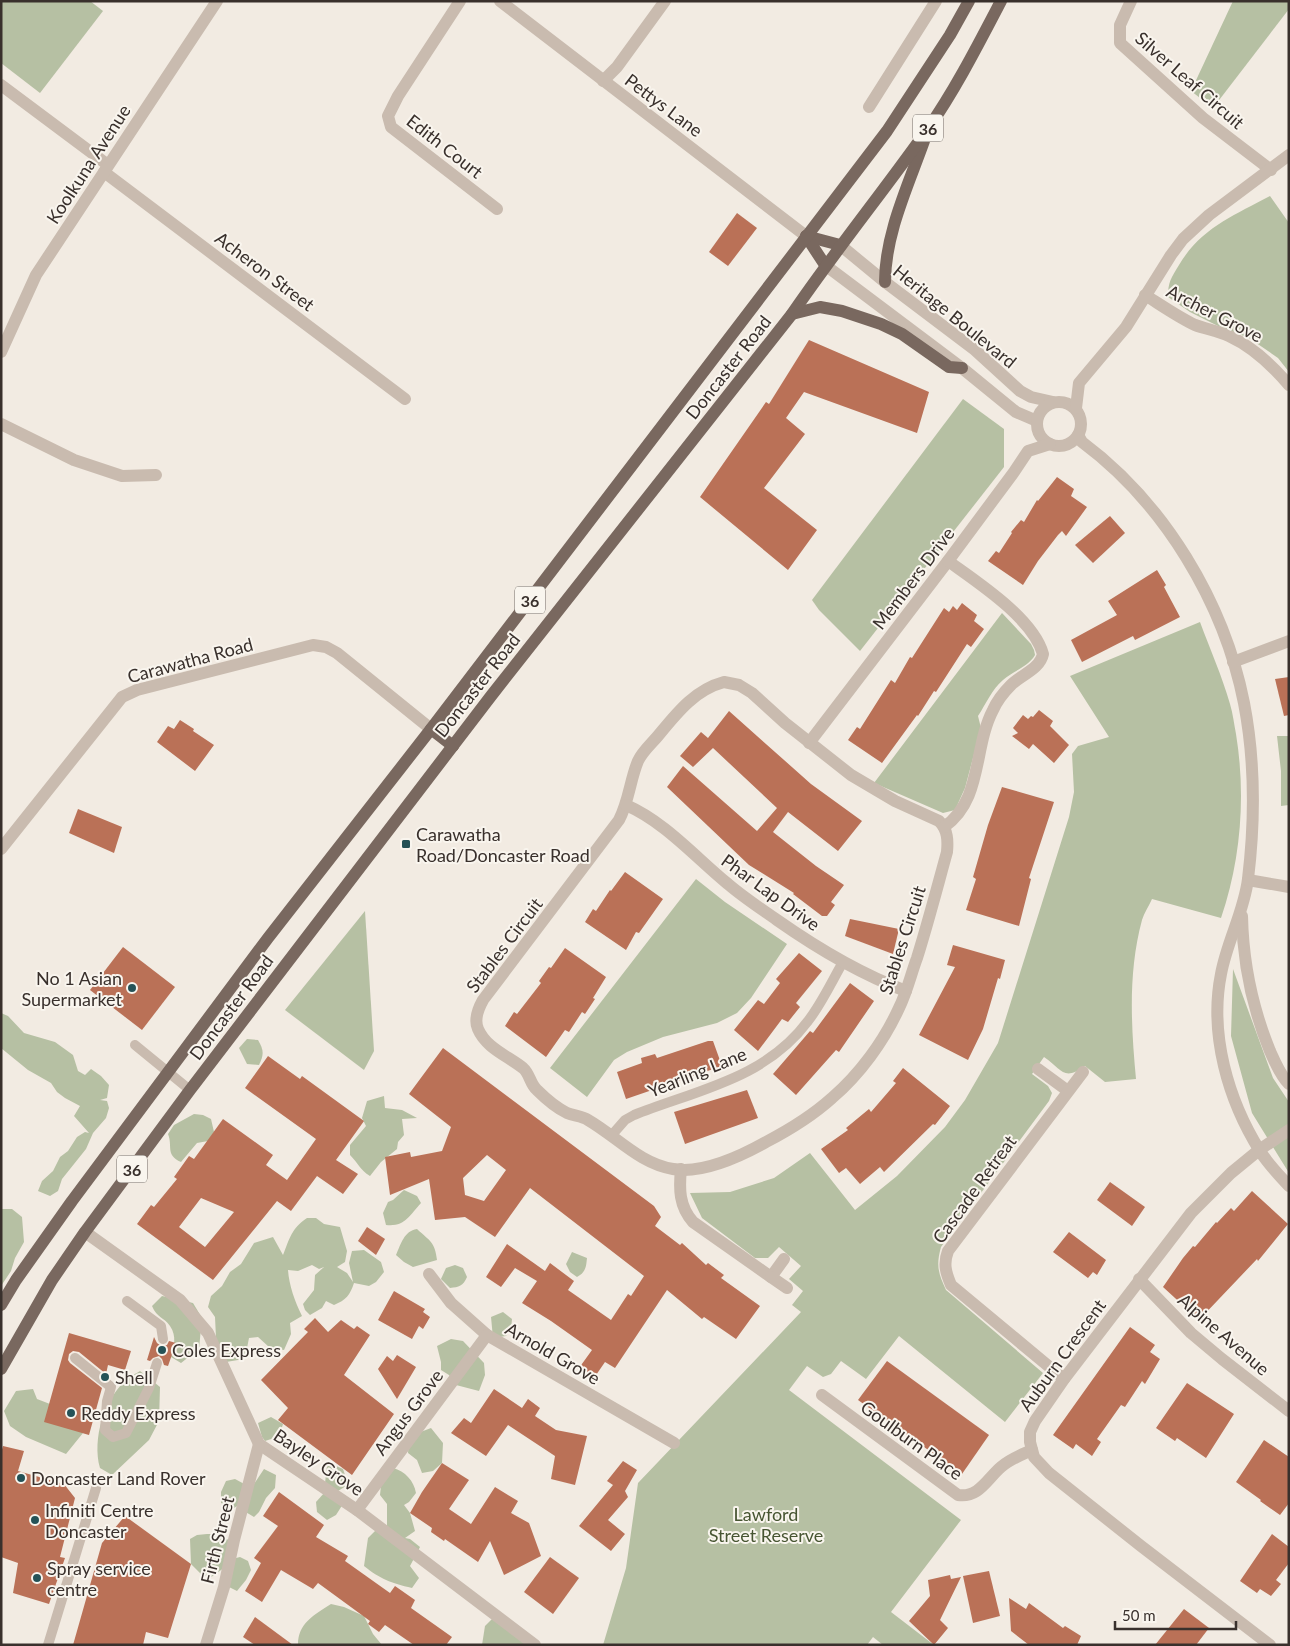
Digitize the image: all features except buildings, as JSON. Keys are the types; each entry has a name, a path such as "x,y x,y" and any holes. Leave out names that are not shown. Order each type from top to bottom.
{"main road":[{"name":"Doncaster Road","path":"1,1305 39,1246 268,938 432,729 887,131 950,35 969,1"},
{"name":"Doncaster Road","path":"1,1369 52,1280 190,1090 491,696 792,314 840,245 928,129 1001,1"},
{"path":"885,282 887,251 928,129"},
{"path":"806,236 840,245"},
{"path":"806,236 826,265"},
{"path":"792,314 820,306 842,311 881,324 902,334 949,367 962,368"},
{"path":"432,729 453,746"}],"street":[{"name":"Koolkuna Avenue","path":"1,352 36,275 217,1"},
{"name":"Edith Court","path":"460,1 398,96 388,116 391,127 497,209"},
{"name":"Pettys Lane","path":"500,1 806,236"},
{"path":"603,81 617,67 665,1"},
{"path":"869,107 936,1"},
{"name":"Silver Leaf Circuit","path":"1131,1 1120,25 1120,43 1203,118 1271,170"},
{"name":"Acheron Street","path":"1,85 405,399"},
{"path":"1076,408 1066,402 1053,402 1043,408 1037,421 1040,434 1050,444 1056,446 1068,444 1078,435 1081,422 1076,408 1079,384 1126,326 1183,238 1289,155"},
{"name":"Heritage Boulevard","path":"840,245 885,282 975,350 1020,391 1031,397 1053,402"},
{"name":"Heritage Boulevard","path":"826,265 962,368 1016,412 1037,421"},
{"name":"Archer Grove","path":"1145,295 1182,318 1196,325 1230,336 1247,346 1275,368 1289,385"},
{"path":"1,424 82,463 122,476 156,474"},
{"path":"1078,435 1082,442 1128,480 1168,529 1194,572 1212,607 1233,662 1244,703 1251,758 1252,821 1248,880 1242,911 1221,973 1218,1022 1223,1059 1238,1112 1259,1150 1289,1186"},
{"name":"Members Drive","path":"809,743 948,561 1028,451 1050,444"},
{"path":"944,828 955,820 968,799 975,778 987,725 996,703 1010,686 1038,665 1042,654 1037,640 1019,617 948,561"},
{"path":"1233,662 1289,641"},
{"name":"Carawatha Road","path":"1,849 122,697 137,690 313,645 326,647 337,653 432,729"},
{"name":"Stables Circuit","path":"724,682 745,688 851,776 888,797 940,821 948,843 906,991 896,1015 881,1041 849,1081 832,1098 786,1131 752,1150 712,1165 674,1169 656,1164 587,1119 566,1113 535,1088 525,1070 490,1046 477,1027 476,1017 483,1000 619,820 626,804 639,759 678,711 692,698 714,685 724,682"},
{"name":"Phar Lap Drive","path":"626,804 655,822 729,885 789,929 843,962 880,981 906,991"},
{"path":"1248,880 1289,887"},
{"path":"1242,911 1244,960 1253,1002 1274,1058 1284,1079 1289,1084"},
{"path":"1038,1069 1068,1091"},
{"name":"Cascade Retreat","path":"1064,1379 951,1285 945,1270 944,1260 948,1251 1083,1072"},
{"name":"Auburn Crescent","path":"1032,1450 1030,1432 1034,1421 1139,1279 1196,1207 1218,1185 1259,1150 1289,1130"},
{"path":"681,1169 680,1195 688,1216 700,1228 787,1288"},
{"name":"Bayley Grove","path":"86,1232 180,1300 208,1333 259,1444 357,1510 535,1645"},
{"path":"771,1277 784,1259"},
{"name":"Arnold Grove","path":"429,1274 451,1303 487,1335 674,1443"},
{"name":"Alpine Avenue","path":"1139,1279 1191,1333 1289,1411"},
{"name":"Angus Grove","path":"357,1510 487,1335"},
{"name":"Goulburn Place","path":"822,1395 958,1495 974,1494 1002,1466 1032,1450"},
{"name":"Firth Street","path":"206,1645 224,1587 259,1444"},
{"path":"1032,1450 1034,1456 1049,1473 1270,1645"}],"lane":[{"name":"Yearling Lane","path":"611,1136 625,1120 634,1115 741,1076 782,1049 809,1020 843,962"},
{"path":"135,1044 190,1090"},
{"path":"127,1302 161,1326 164,1340"},
{"path":"75,1358 111,1387 105,1430 113,1437 126,1433 149,1388 156,1363"},
{"path":"48,1645 96,1488"}],"green space":[{"path":"1,1 90,1 103,11 40,93 1,63"},
{"path":"1233,1 1289,1 1289,9 1213,108 1191,91"},
{"path":"1270,196 1289,223 1289,372 1278,358 1249,338 1218,326 1190,312 1168,297 1169,284 1172,277 1197,241 1219,224"},
{"path":"963,399 1004,429 1004,467 860,651 819,610 812,600"},
{"path":"1002,613 1031,644 1035,655 1028,663 999,684 978,716 981,728 965,788 955,810 943,813 874,783"},
{"name":"Lawford Street Reserve","path":"1200,622 1220,673 1233,715 1241,780 1240,827 1237,850 1228,896 1221,918 1152,899 1142,920 1134,959 1132,1019 1136,1079 1105,1082 1085,1066 1078,1071 1067,1073 1044,1057 1032,1074 1048,1086 1052,1093 1049,1101 941,1247 939,1253 938,1264 941,1279 946,1290 1043,1373 1005,1422 899,1336 866,1379 841,1361 831,1374 823,1377 807,1366 789,1390 961,1520 891,1612 934,1645 883,1645 873,1637 867,1645 603,1645 626,1568 638,1483 801,1312 792,1305 803,1291 789,1279 801,1266 779,1247 768,1258 755,1258 702,1218 690,1193 730,1192 774,1178 810,1153 855,1210 897,1176 945,1127 965,1100 998,1043 1069,817 1074,792 1072,754 1078,746 1109,737 1070,676"},
{"path":"1277,736 1289,736 1289,805 1281,806 1281,771"},
{"path":"696,879 725,902 787,944 751,998 737,1013 717,1023 663,1037 627,1052 614,1060 587,1097 550,1068"},
{"path":"365,911 374,1051 364,1070 285,1010"},
{"path":"1233,969 1273,1078 1289,1102 1289,1173 1252,1113 1231,1036"},
{"path":"1,1013 8,1016 24,1033 55,1042 73,1055 78,1071 85,1075 91,1069 109,1085 107,1098 100,1100 107,1101 109,1108 106,1118 93,1133 86,1149 62,1179 58,1191 50,1196 38,1191 42,1181 53,1171 60,1157 68,1151 77,1137 85,1132 89,1133 74,1116 80,1106 65,1098 57,1092 51,1083 28,1070 1,1048"},
{"path":"247,1039 258,1040 260,1044 263,1052 259,1065 247,1064 239,1048"},
{"path":"384,1096 385,1108 402,1110 417,1118 402,1119 404,1135 398,1142 397,1149 381,1162 370,1176 361,1169 350,1155 350,1145 366,1126 362,1118 367,1101"},
{"path":"194,1114 203,1115 211,1119 214,1132 208,1141 197,1143 181,1162 171,1153 168,1134 174,1125"},
{"path":"404,1190 417,1196 421,1203 406,1220 398,1224 386,1225 383,1213 388,1202"},
{"path":"1,1209 12,1209 22,1217 24,1242 15,1258 11,1271 1,1286"},
{"path":"307,1218 316,1218 324,1224 340,1227 347,1251 345,1262 337,1267 347,1273 353,1282 349,1263 352,1251 364,1250 381,1262 384,1272 376,1282 369,1286 354,1283 345,1299 334,1305 326,1301 322,1308 310,1315 305,1310 303,1304 314,1290 315,1275 324,1267 319,1269 312,1265 298,1271 288,1270 293,1293 302,1316 290,1323 291,1334 284,1350 269,1347 258,1337 249,1338 246,1353 238,1360 226,1362 216,1338 215,1317 208,1307 211,1296 222,1286 230,1272 241,1264 254,1243 273,1237 283,1255 294,1230"},
{"path":"417,1229 433,1245 437,1260 413,1267 396,1255 406,1235"},
{"path":"572,1252 587,1258 585,1269 577,1277 570,1272 566,1264"},
{"path":"455,1265 463,1268 467,1277 460,1285 450,1288 441,1279 446,1268"},
{"path":"162,1296 193,1303 202,1318 199,1349 181,1363 171,1357 174,1341 172,1330 152,1306"},
{"path":"503,1312 512,1319 511,1329 506,1336 493,1338 491,1317"},
{"path":"451,1339 463,1341 484,1363 485,1375 479,1391 456,1385 449,1375 441,1370 437,1346"},
{"path":"140,1371 160,1387 159,1421 149,1440 112,1475 100,1468 98,1457 99,1432 102,1420 106,1408 119,1387"},
{"path":"33,1389 37,1399 50,1404 83,1433 66,1454 26,1437 10,1426 4,1411 16,1391"},
{"path":"271,1417 283,1424 277,1435 265,1441 258,1423"},
{"path":"431,1428 443,1443 442,1463 433,1471 422,1473 417,1460 408,1453 409,1440 418,1433"},
{"path":"334,1465 343,1469 347,1481 346,1486 338,1491 325,1483 327,1466"},
{"path":"393,1468 401,1471 408,1477 416,1493 404,1505 410,1513 415,1531 405,1538 410,1539 420,1547 410,1566 419,1578 412,1588 386,1580 364,1566 368,1538 377,1529 387,1532 387,1504 380,1495 382,1476"},
{"path":"264,1469 276,1475 275,1488 254,1517 244,1511 254,1484"},
{"path":"235,1479 248,1486 245,1501 234,1508 221,1503 221,1492 226,1481"},
{"path":"325,1492 343,1504 336,1515 327,1520 317,1512 316,1502"},
{"path":"216,1534 222,1539 234,1540 228,1565 210,1578 201,1574 191,1564 190,1539 197,1535"},
{"path":"240,1557 248,1561 251,1570 237,1591 227,1586 232,1559"},
{"path":"331,1604 344,1607 364,1616 373,1634 382,1645 298,1645 301,1631 308,1620"},
{"path":"492,1619 530,1645 482,1645 485,1626"}],"place":[{"name":"Carawatha Road/Doncaster Road","path":"406,844"},
{"name":"No 1 Asian Supermarket","path":"132,988"},
{"name":"Coles Express","path":"162,1350"},
{"name":"Shell","path":"105,1377"},
{"name":"Reddy Express","path":"71,1413"},
{"name":"Doncaster Land Rover","path":"21,1478"},
{"name":"Infiniti Centre Doncaster","path":"35,1520"},
{"name":"Spray service centre","path":"37,1578"}]}
